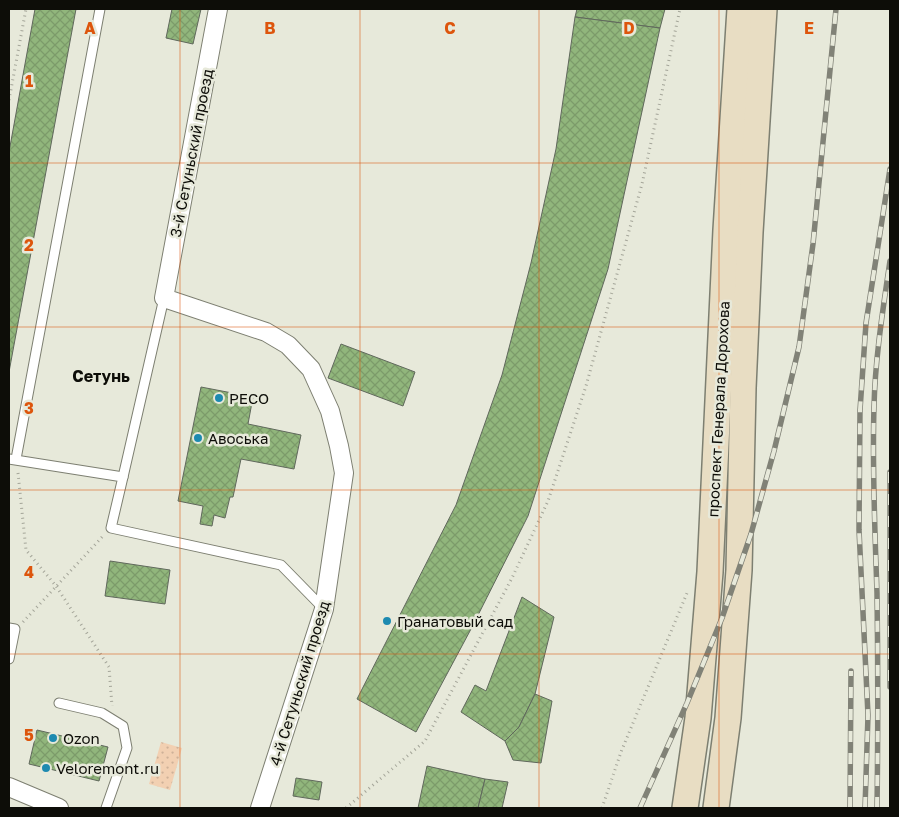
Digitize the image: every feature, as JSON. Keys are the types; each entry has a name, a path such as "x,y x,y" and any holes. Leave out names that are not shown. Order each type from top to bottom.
{"main road":[{"name":"проспект Генерала Дорохова","path":"686,808 698,718 710,572 727,220 740,9"},
{"name":"проспект Генерала Дорохова","path":"716,808 728,718 739,570 743,388 749,241 764,9"}],"street":[{"name":"3-й Сетуньский проезд","path":"164,298 218,9"},
{"name":"4-й Сетуньский проезд","path":"164,298 266,332 288,345 311,369 330,410 339,446 344,473 324,609 260,808"},
{"path":"9,787 56,808"}],"lane":[{"path":"100,9 13,459 123,477"},
{"path":"164,298 111,528 281,565 324,609"},
{"path":"9,659 12,629"},
{"path":"59,703 102,713 122,726 127,748 106,808"}],"path":[{"path":"9,100 26,9"},
{"path":"346,808 426,741 512,578 548,500 586,386 642,184 680,9"},
{"path":"13,459 26,550 56,586 109,667 113,720"},
{"path":"12,629 111,528"},
{"path":"602,808 621,752 688,590"}],"shaded area":[{"path":"161,742 182,748 170,790 149,784"}],"building":[{"path":"35,9 76,9 9,372 9,152"},
{"path":"172,9 201,9 193,44 166,38"},
{"path":"577,9 665,9 660,28 575,17"},
{"path":"575,17 660,28 608,269 528,516 416,732 357,699 456,505 502,375 531,263 556,149"},
{"path":"341,344 415,372 403,406 328,378"},
{"path":"201,387 253,397 248,424 301,435 294,469 241,459 233,497 230,497 225,518 214,515 212,526 200,524 203,506 178,501"},
{"path":"110,561 170,570 165,604 105,596"},
{"path":"522,597 554,617 535,694 519,727 505,741 461,712 475,685 486,691"},
{"path":"535,694 552,701 541,763 513,760 505,741 519,727"},
{"path":"37,730 108,747 99,781 29,764"},
{"path":"427,766 485,779 478,808 418,808"},
{"path":"296,778 322,782 319,800 293,796"},
{"path":"485,779 508,782 502,808 478,808"}],"railway":[{"path":"640,808 687,703 722,618 751,534 774,451 799,347 813,244 836,9"},
{"path":"865,808 868,715 859,530 860,410 866,323 890,169"},
{"path":"877,808 878,646 874,407 878,352 890,261"},
{"path":"890,472 890,687"},
{"path":"850,808 851,671"}],"place":[{"name":"РЕСО","path":"219,398"},
{"name":"Авоська","path":"198,438"},
{"name":"Гранатовый сад","path":"387,621"},
{"name":"Ozon","path":"53,738"},
{"name":"Veloremont.ru","path":"46,768"}],"district":[{"name":"Сетунь","path":"101,376"}]}
